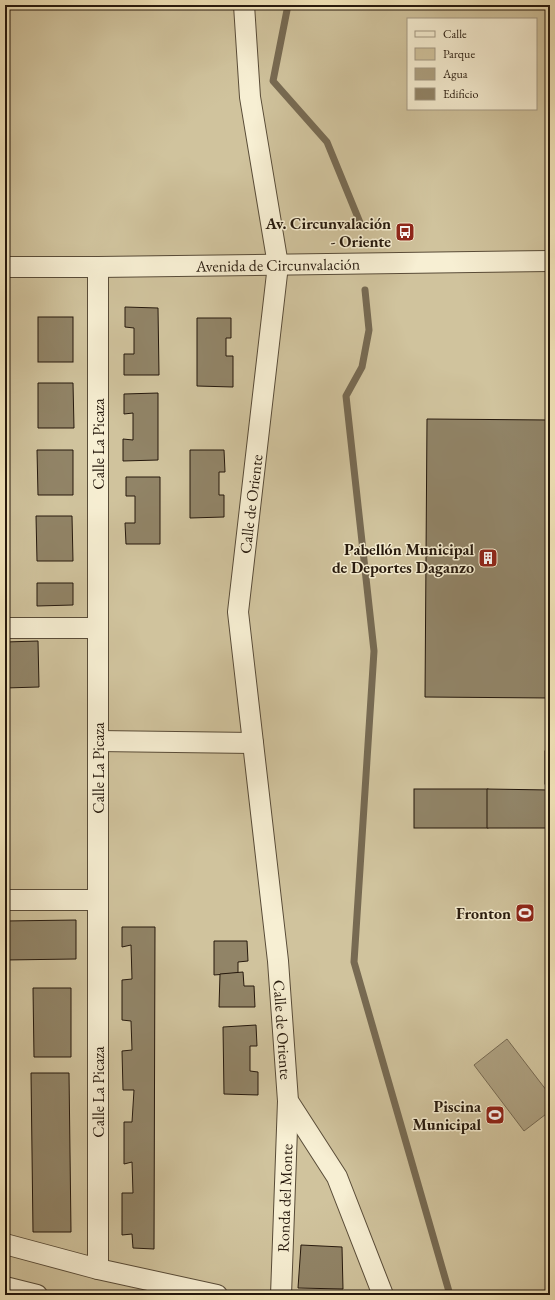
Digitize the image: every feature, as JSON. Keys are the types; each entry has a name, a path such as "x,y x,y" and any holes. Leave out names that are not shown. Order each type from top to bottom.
{"street":[{"name":"Calle de Oriente","path":"244,5 250,97 278,265 238,612 278,961 288,1101 337,1177 383,1295"},
{"name":"Avenida de Circunvalación","path":"5,267 550,262"},
{"name":"Calle La Picaza","path":"98,267 98,1269"},
{"path":"5,628 98,628"},
{"path":"98,741 253,743"},
{"path":"5,900 98,900"},
{"name":"Ronda del Monte","path":"281,1295 288,1101"},
{"path":"5,1244 98,1269 217,1295"},
{"path":"5,1287 37,1295"}],"green space":[{"path":"5,5 550,5 550,1295 5,1295"}],"water":[{"path":"507,1039 550,1095 550,1111 524,1131 474,1065"}],"building":[{"path":"125,307 158,308 159,375 124,375 124,354 134,354 134,328 125,327"},
{"path":"38,317 73,317 73,362 38,362"},
{"path":"197,318 231,318 231,338 226,338 226,356 233,356 233,387 197,386"},
{"path":"38,383 73,383 74,428 38,428"},
{"path":"158,393 158,460 123,461 123,439 133,440 133,413 124,414 124,394"},
{"name":"Pabellón Municipal de Deportes Daganzo","path":"427,419 550,420 550,698 425,697"},
{"path":"37,450 73,450 73,495 38,495"},
{"path":"190,450 224,450 225,472 219,472 219,495 224,495 224,517 190,518"},
{"path":"126,477 160,477 160,544 126,544 125,523 135,523 135,496 126,496"},
{"path":"36,516 72,516 73,561 37,561"},
{"path":"37,583 73,583 73,605 37,606"},
{"path":"38,641 39,687 5,688 5,642"},
{"path":"545,751 550,751 550,784 545,784"},
{"path":"414,789 488,789 488,828 414,828"},
{"path":"487,789 550,790 550,828 487,828"},
{"path":"76,920 76,959 5,960 5,921"},
{"path":"122,927 155,927 154,1249 133,1248 132,1234 122,1235 122,1193 133,1193 132,1162 124,1164 124,1122 132,1122 134,1090 123,1090 122,1051 132,1050 131,1021 122,1020 122,980 132,979 131,945 122,947"},
{"path":"214,941 247,941 248,961 238,962 238,973 214,975"},
{"path":"243,972 244,986 254,986 255,1007 219,1007 220,974"},
{"path":"33,988 71,988 71,1057 34,1057"},
{"path":"256,1025 257,1046 250,1046 250,1071 258,1072 258,1095 224,1094 223,1027"},
{"path":"31,1073 69,1073 71,1232 33,1232"},
{"path":"6,1177 6,1214 5,1214"},
{"path":"301,1245 342,1247 343,1289 298,1288"}],"waterway":[{"path":"288,5 273,81 327,142 361,225"},
{"path":"365,290 369,330 362,367 346,396 374,651 354,962 450,1295"}],"place":[{"name":"Av. Circunvalación - Oriente","path":"405,232"},
{"name":"Pabellón Municipal de Deportes Daganzo","path":"488,558"},
{"name":"Fronton","path":"525,913"},
{"name":"Piscina Municipal","path":"495,1115"}]}
